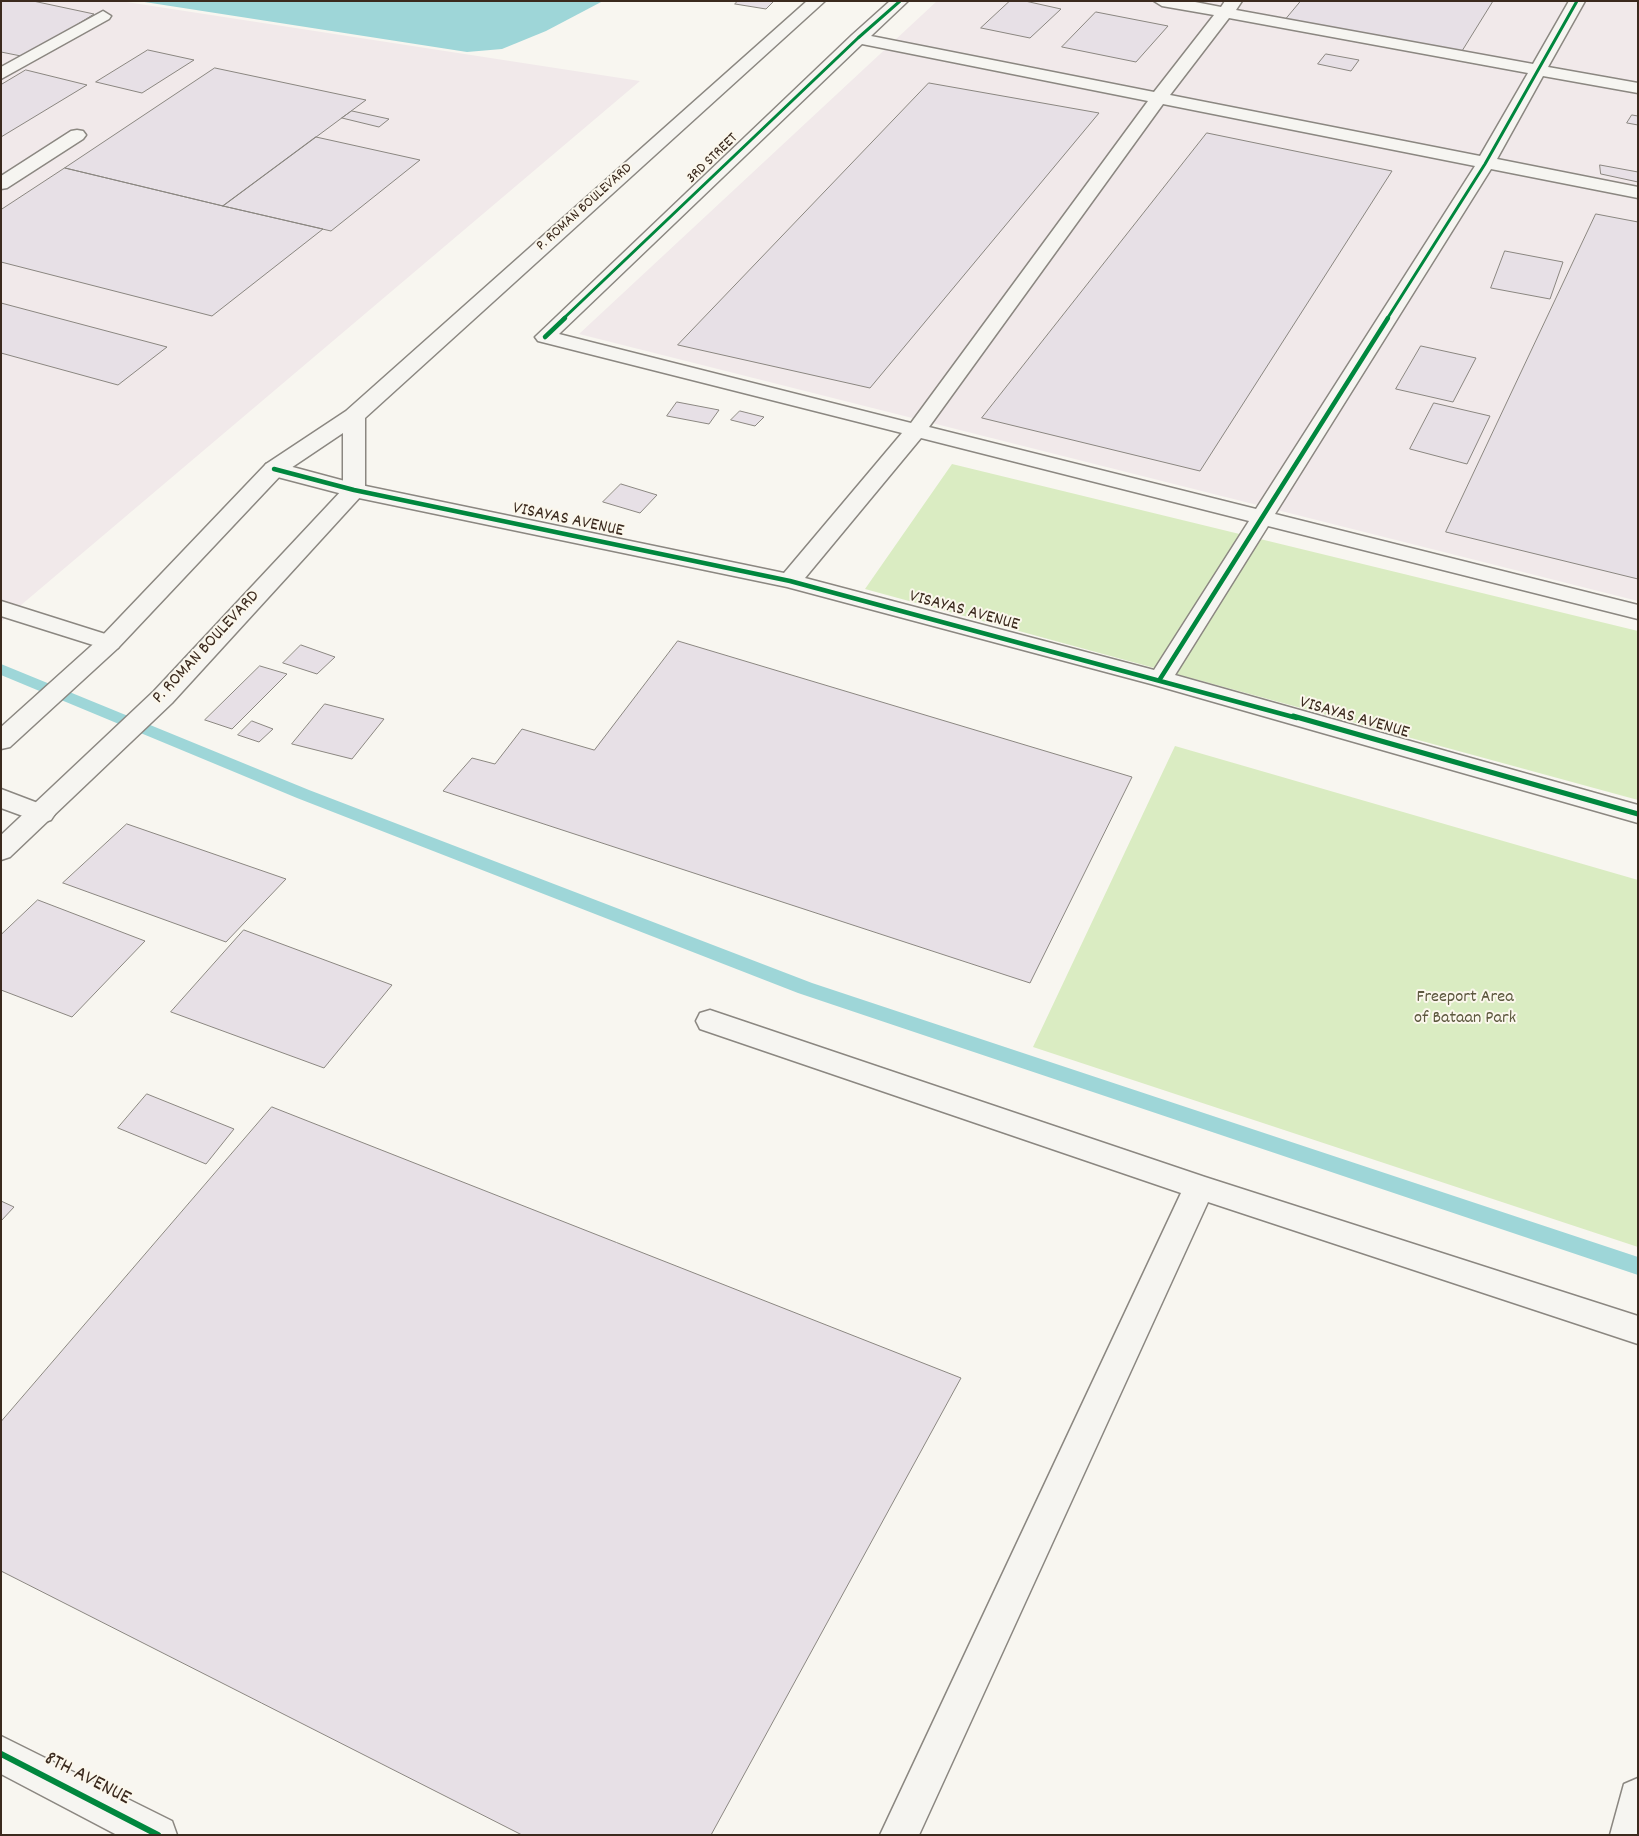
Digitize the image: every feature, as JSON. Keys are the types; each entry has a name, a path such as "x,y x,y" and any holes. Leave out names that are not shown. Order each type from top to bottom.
{"street":[{"name":"P. ROMAN BOULEVARD","path":"3,739 76,670 109,643 274,469 354,416 816,1"},
{"name":"3RD STREET","path":"900,1 858,38 545,337 916,430"},
{"path":"1162,1 1229,7 1638,88"},
{"path":"1160,679 1485,164 1577,1"},
{"path":"790,580 916,430 1159,97 1229,7"},
{"path":"1,74 103,16"},
{"path":"858,38 1638,193"},
{"path":"1,184 77,135"},
{"path":"354,416 354,490"},
{"path":"916,430 1638,612"},
{"name":"VISAYAS AVENUE","path":"274,469 354,490 790,580 1160,679 1638,814"},
{"name":"P. ROMAN BOULEVARD","path":"1,851 93,766 163,697 354,490"},
{"path":"1,608 109,643"},
{"path":"1,798 42,814"},
{"path":"710,1021 1199,1187 1638,1330"},
{"path":"899,1835 1199,1187"},
{"name":"8TH AVENUE","path":"1,1754 158,1835"},
{"path":"1629,1835 1638,1797"}],"shaded area":[{"path":"1,1 120,1 640,81 1,622"},
{"path":"937,1 1638,1 1638,601 579,334"}],"green space":[{"path":"952,464 1638,631 1638,800 865,589"},
{"name":"Freeport Area of Bataan Park","path":"1175,746 1638,880 1638,1247 1033,1047"}],"water":[{"path":"138,1 603,1 546,31 502,49 467,52"}],"building":[{"path":"1,1 33,1 94,14 26,57 1,52"},
{"path":"738,1 774,1 766,9 735,4"},
{"path":"1010,1 1025,1 1061,9 1030,38 981,28"},
{"path":"1301,1 1493,1 1462,51 1286,19"},
{"path":"1096,12 1168,26 1136,62 1062,47"},
{"path":"148,50 194,60 142,93 96,82"},
{"path":"1326,54 1359,60 1351,71 1318,64"},
{"path":"215,68 366,100 223,206 65,168"},
{"path":"26,70 87,85 1,137 1,85"},
{"path":"929,83 1099,113 870,388 678,345"},
{"path":"352,111 389,119 379,127 342,118"},
{"path":"1632,115 1638,116 1638,125 1627,123"},
{"path":"1207,133 1392,171 1200,471 982,418"},
{"path":"316,137 420,160 331,231 223,206"},
{"path":"1600,165 1638,172 1638,182 1601,174"},
{"path":"65,168 323,229 212,316 1,262 1,210"},
{"path":"1596,214 1638,222 1638,579 1446,532"},
{"path":"1505,251 1563,262 1550,299 1491,288"},
{"path":"1,303 167,347 118,385 1,353"},
{"path":"1421,346 1476,358 1453,402 1396,389"},
{"path":"677,402 719,410 709,424 667,416"},
{"path":"1434,403 1490,416 1467,464 1410,449"},
{"path":"740,411 764,417 755,426 731,420"},
{"path":"621,484 657,495 640,513 603,502"},
{"path":"678,641 1132,777 1030,983 443,791 472,758 495,764 522,729 594,750"},
{"path":"301,645 335,657 317,674 283,663"},
{"path":"260,666 287,674 232,729 205,720"},
{"path":"325,704 384,719 352,759 292,744"},
{"path":"252,721 273,729 259,742 238,735"},
{"path":"127,824 286,879 226,942 63,883"},
{"path":"38,900 145,941 72,1017 1,990 1,935"},
{"path":"244,930 392,985 324,1068 171,1012"},
{"path":"147,1094 234,1129 206,1164 118,1128"},
{"path":"272,1107 961,1378 711,1835 522,1835 1,1571 1,1422"},
{"path":"1,1201 14,1207 1,1221"}],"waterway":[{"path":"1,669 303,794 805,988 1638,1266"}],"cycle path":[{"path":"545,337 858,38 900,1"},
{"path":"1160,679 1485,164 1577,1"},
{"path":"274,469 354,490 790,581 1160,679 1638,814"},
{"path":"1,1754 158,1835"}]}
